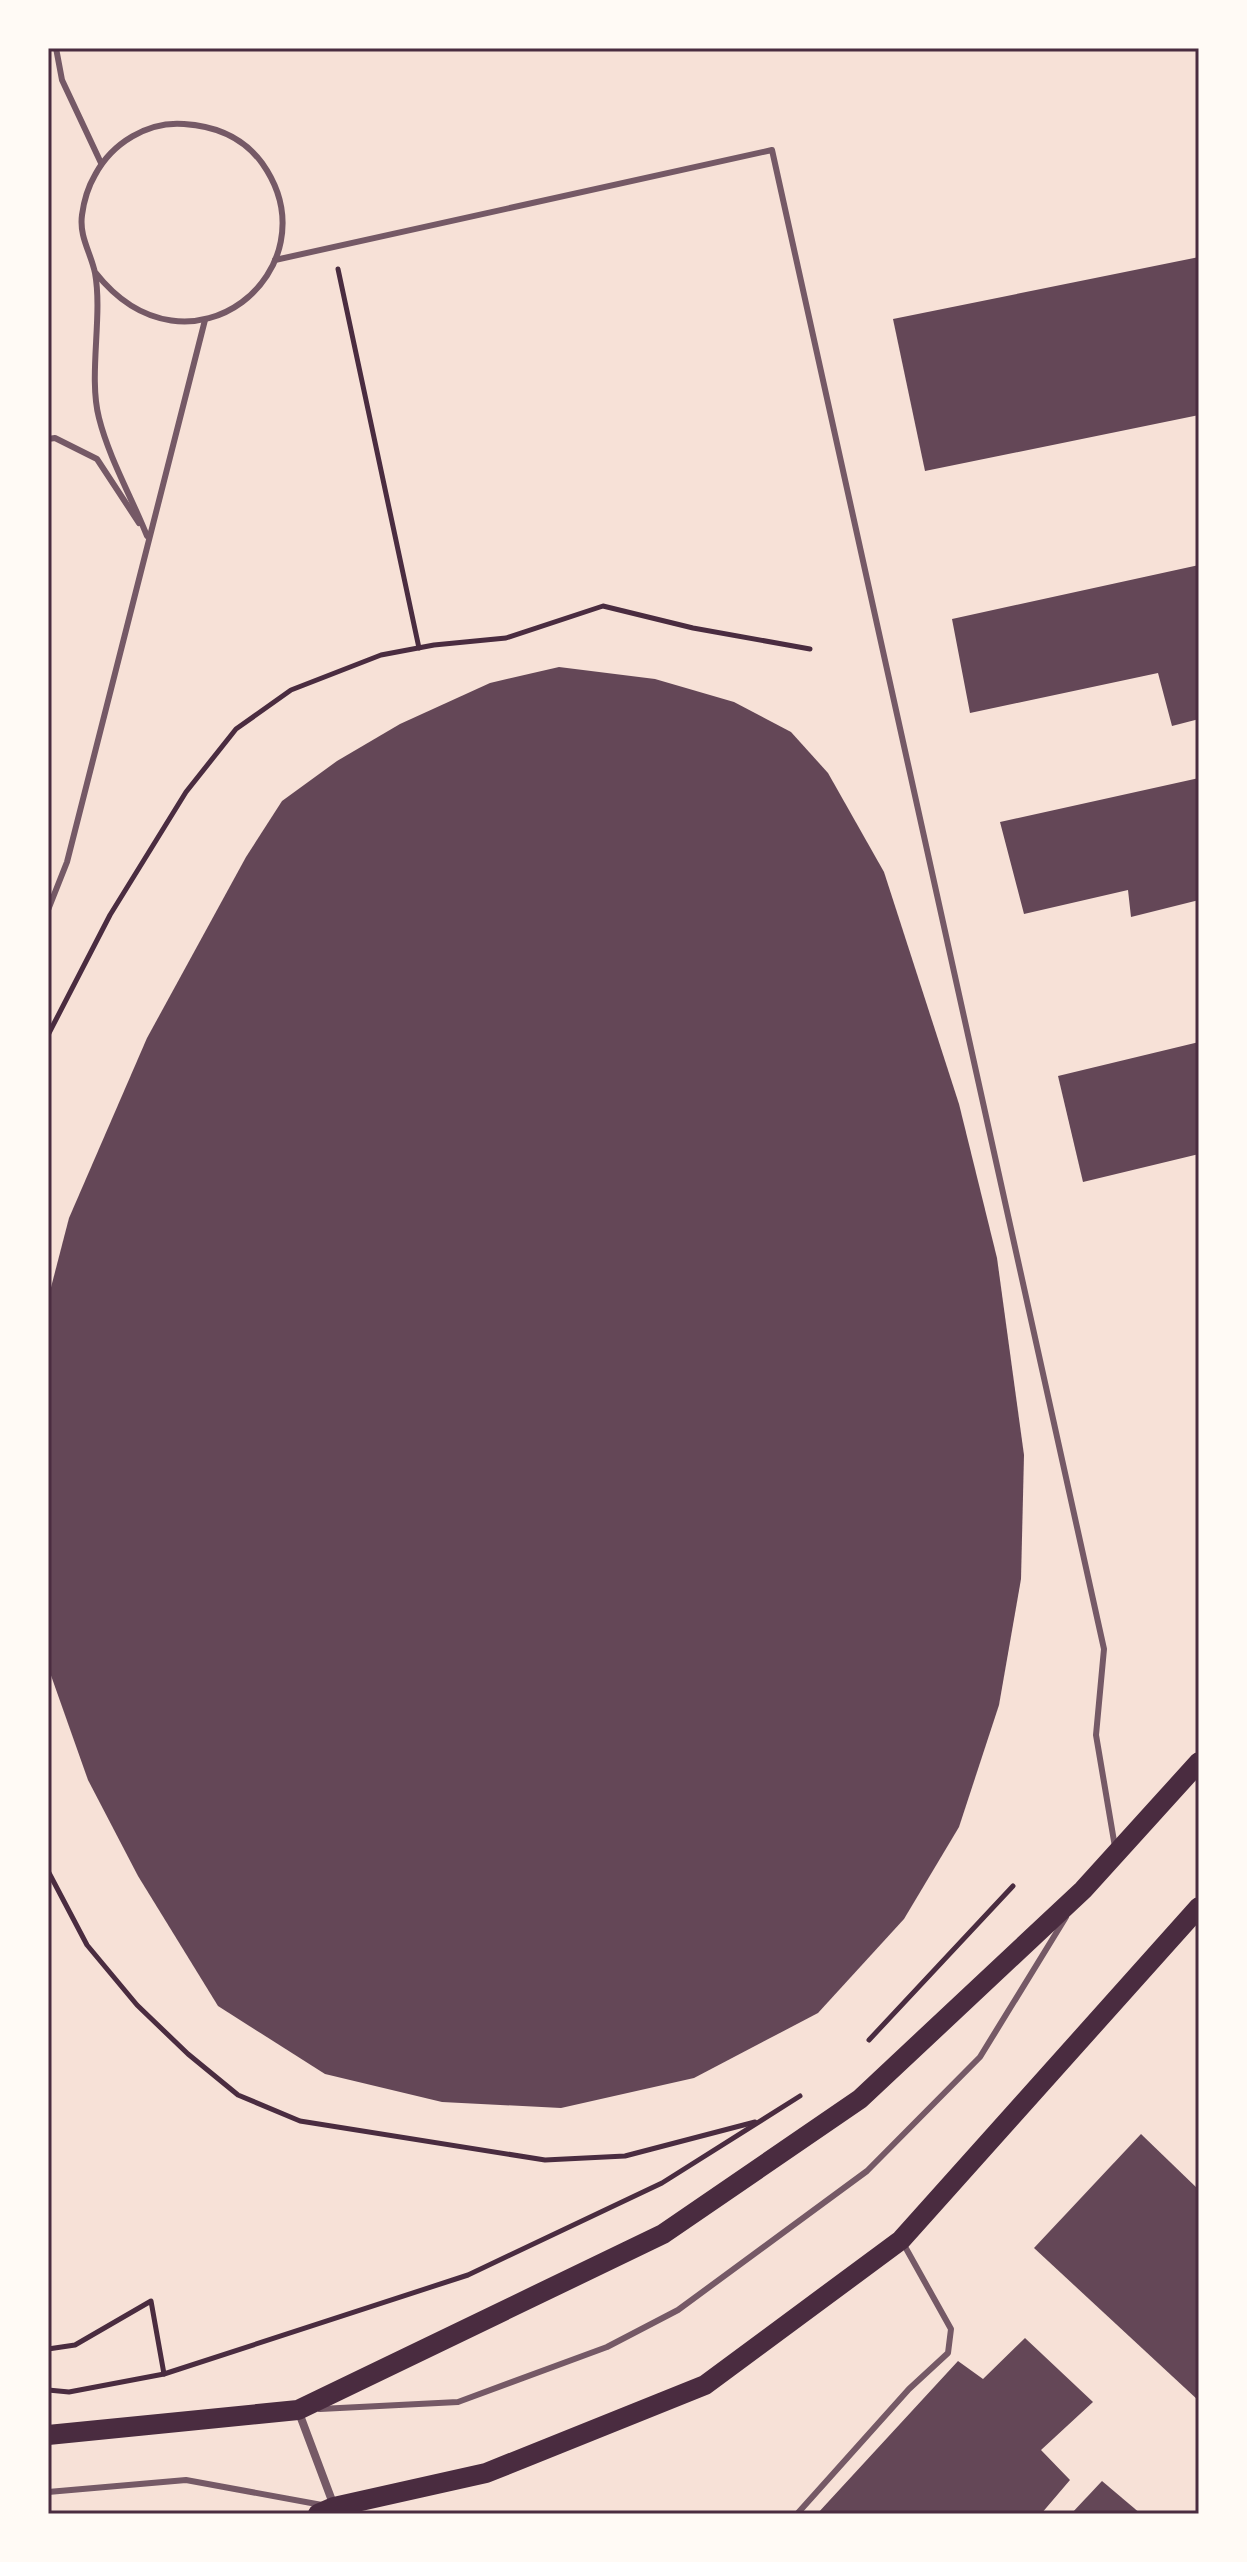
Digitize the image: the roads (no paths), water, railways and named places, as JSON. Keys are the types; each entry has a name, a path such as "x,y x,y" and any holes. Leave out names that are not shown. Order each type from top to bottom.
{"main road":[{"path":"48,2435 298,2410 663,2234 860,2099 1083,1890 1199,1762"},
{"path":"329,2512 486,2473 705,2385 901,2240 1199,1907"}],"street":[{"path":"298,2410 329,2512"}],"lane":[{"path":"56,48 62,80 101,163"},
{"path":"175,123 204,125 231,135 254,152 271,176 281,203 282,232 275,260 259,288 234,308 205,320 173,323 142,315 115,297 95,272 84,246 81,217 87,189 101,163 121,143 147,129 175,123"},
{"path":"275,260 772,150 1104,1649 1096,1735 1116,1855"},
{"path":"95,272 98,417 147,536"},
{"path":"48,910 67,862 147,536 205,320"},
{"path":"48,439 55,438 97,459 147,536"},
{"path":"298,2410 458,2402 607,2347 678,2310 867,2171 980,2057 1083,1890"},
{"path":"797,2514 909,2389 948,2353 951,2329 901,2240"},
{"path":"48,2492 186,2480 329,2512"}]}
